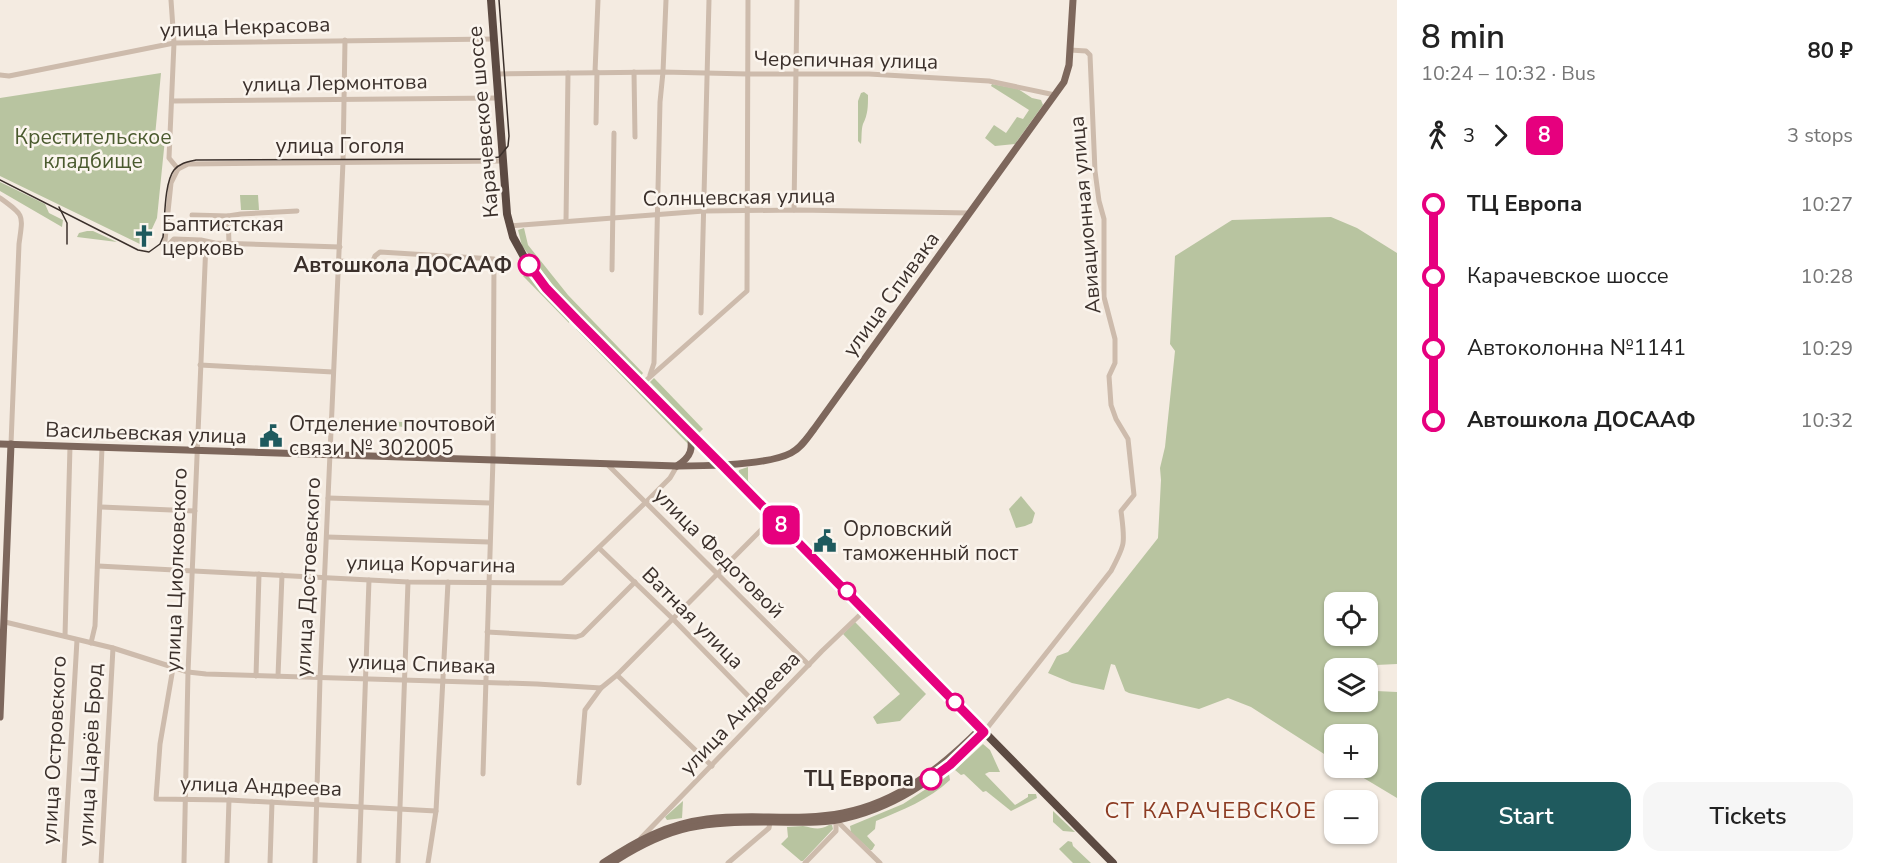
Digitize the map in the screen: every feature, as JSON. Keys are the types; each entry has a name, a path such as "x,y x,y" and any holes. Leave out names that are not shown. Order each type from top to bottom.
{"highway":[{"name":"Карачевское шоссе","path":"491,0 505,203 509,226 524,257 546,288 1113,863"}],"main road":[{"name":"Авиационная улица","path":"1055,95 1068,74 1073,0"},
{"name":"улица Спивака","path":"722,465 780,457 789,454 801,445 1055,95"},
{"path":"677,466 691,453 690,432"},
{"name":"Васильевская улица","path":"0,444 607,464 722,465"},
{"path":"0,717 11,444"},
{"path":"612,863 652,839 692,826 731,822 835,818 878,808 916,789 950,765 983,730"},
{"path":"603,863 639,840 669,827 708,819 835,818"}],"street":[{"path":"171,0 174,43 169,158 178,170 171,183 164,250 174,239 339,247"},
{"path":"596,123 598,0"},
{"path":"649,378 654,363 660,102 666,0"},
{"path":"701,314 709,0"},
{"path":"642,384 747,291 748,0"},
{"path":"794,210 796,0"},
{"name":"улица Некрасова","path":"0,75 9,76 174,43 494,39"},
{"name":"улица Достоевского","path":"315,863 320,678 343,162 345,40"},
{"name":"Авиационная улица","path":"983,730 1111,571 1123,549 1121,511 1134,495 1128,439 1111,405 1109,376 1115,363 1115,339 1104,297 1104,219 1095,171 1090,55 1086,51 1070,50"},
{"path":"634,72 635,137"},
{"name":"Черепичная улица","path":"497,74 663,72 869,74 989,81 1055,95"},
{"path":"566,221 568,73"},
{"name":"улица Лермонтова","path":"172,101 498,98"},
{"path":"612,270 614,133"},
{"name":"улица Гоголя","path":"178,170 188,164 196,163 503,161"},
{"path":"0,198 17,210 22,220 19,244 11,444"},
{"path":"192,215 228,216 297,211"},
{"name":"Солнцевская улица","path":"509,226 704,211 970,213"},
{"path":"228,216 229,243"},
{"name":"улица Циолковского","path":"184,863 188,672 206,242"},
{"path":"339,261 372,263 380,252 494,259 493,459 483,774"},
{"path":"201,364 333,372"},
{"path":"65,636 70,446"},
{"name":"улица Островского","path":"91,643 95,626 99,566 102,447"},
{"name":"улица Федотовой","path":"607,464 809,665"},
{"name":"улица Корчагина","path":"99,566 408,582 562,583 670,478 677,466"},
{"path":"328,498 490,503"},
{"path":"0,501 10,502"},
{"path":"100,507 195,511"},
{"path":"579,783 585,710 601,688 617,675 774,517"},
{"path":"327,537 489,542"},
{"name":"Ватная улица","path":"599,548 764,711"},
{"path":"256,676 259,574"},
{"path":"278,676 282,575"},
{"path":"359,863 369,580"},
{"path":"398,863 408,582"},
{"path":"428,863 436,811 448,582"},
{"path":"488,633 576,637 582,634 635,582"},
{"name":"улица Андреева","path":"639,840 865,610"},
{"name":"улица Спивака","path":"4,622 113,648 188,672 601,688"},
{"name":"улица Островского","path":"64,863 77,640"},
{"name":"улица Царёв Брод","path":"100,863 113,648"},
{"name":"улица Андреева","path":"173,668 160,744 156,799 229,800 436,811"},
{"path":"617,675 712,766"},
{"path":"227,863 229,800"},
{"path":"270,863 272,802"},
{"path":"663,817 662,823 669,827"},
{"path":"805,863 836,831 835,818"},
{"path":"835,818 880,863"},
{"path":"728,863 769,828 770,822"}],"green space":[{"name":"Крестительское кладбище","path":"161,73 155,136 165,139 157,218 144,246 0,176 0,98"},
{"path":"992,84 1018,89 1032,98 1041,100 1043,105 1015,144 995,146 985,138 994,125 1006,133 1017,117 1023,119 1029,110 991,86"},
{"path":"861,93 868,95 868,107 862,126 861,144 858,141 858,101"},
{"path":"0,182 45,204 49,213 63,220 62,227 0,191"},
{"path":"240,195 258,195 259,210 241,210"},
{"path":"1331,217 1357,228 1397,253 1397,664 1378,665 1378,658 1324,658 1324,712 1378,712 1378,691 1397,692 1397,798 1364,778 1378,778 1378,724 1324,724 1324,754 1251,707 1228,698 1199,709 1129,693 1125,691 1115,665 1111,664 1104,690 1072,683 1048,673 1057,656 1068,652 1158,538 1160,468 1165,447 1175,351 1170,344 1175,256 1232,220"},
{"path":"524,228 528,245 568,295 643,373 640,377 564,299 522,246 518,230"},
{"path":"93,231 117,242 77,237 79,233"},
{"path":"528,271 570,319 569,323 523,276"},
{"path":"579,325 687,438 690,446 576,329"},
{"path":"654,378 703,429 699,433 650,382"},
{"path":"363,420 403,422 403,427 383,424 382,430 379,430 378,424 363,423"},
{"path":"748,467 748,481 772,510 738,475 739,470"},
{"path":"1021,496 1035,513 1032,523 1016,528 1009,509"},
{"path":"855,622 926,694 900,721 877,724 873,717 900,694 843,634"},
{"path":"983,744 990,750 1000,772 985,774 1015,805 1028,797 1028,794 1036,794 1037,798 1011,811 986,791 983,792 964,774 961,775 955,770"},
{"path":"949,774 950,780 933,793 915,804 876,821 875,829 867,836 875,845 872,850 851,832 850,826 903,804"},
{"path":"683,801 682,818 667,820 665,817"},
{"path":"1053,811 1075,832 1063,831 1053,822"},
{"path":"832,825 833,829 803,861 781,844 788,837 787,827 819,828"},
{"path":"1068,841 1072,842 1073,846 1091,863 1073,863 1059,849"}],"tram line":[{"path":"0,180 138,250 149,252 160,244 163,237 168,184 171,176 176,168 187,162 196,160 485,159 499,157 508,146 509,136 499,0"},
{"path":"59,207 67,223 67,244"}],"bus line":[{"name":"8","path":"529,265 546,288 578,321 984,732 950,765 931,779"}],"place":[{"name":"Баптистская церковь","path":"144,236"},
{"name":"Автошкола ДОСААФ","path":"529,265"},
{"name":"Отделение почтовой связи № 302005","path":"271,436"},
{"name":"Орловский таможенный пост","path":"825,541"},
{"name":"ТЦ Европа","path":"931,779"}],"district":[{"name":"СТ КАРАЧЕВСКОЕ","path":"1211,810"}]}
